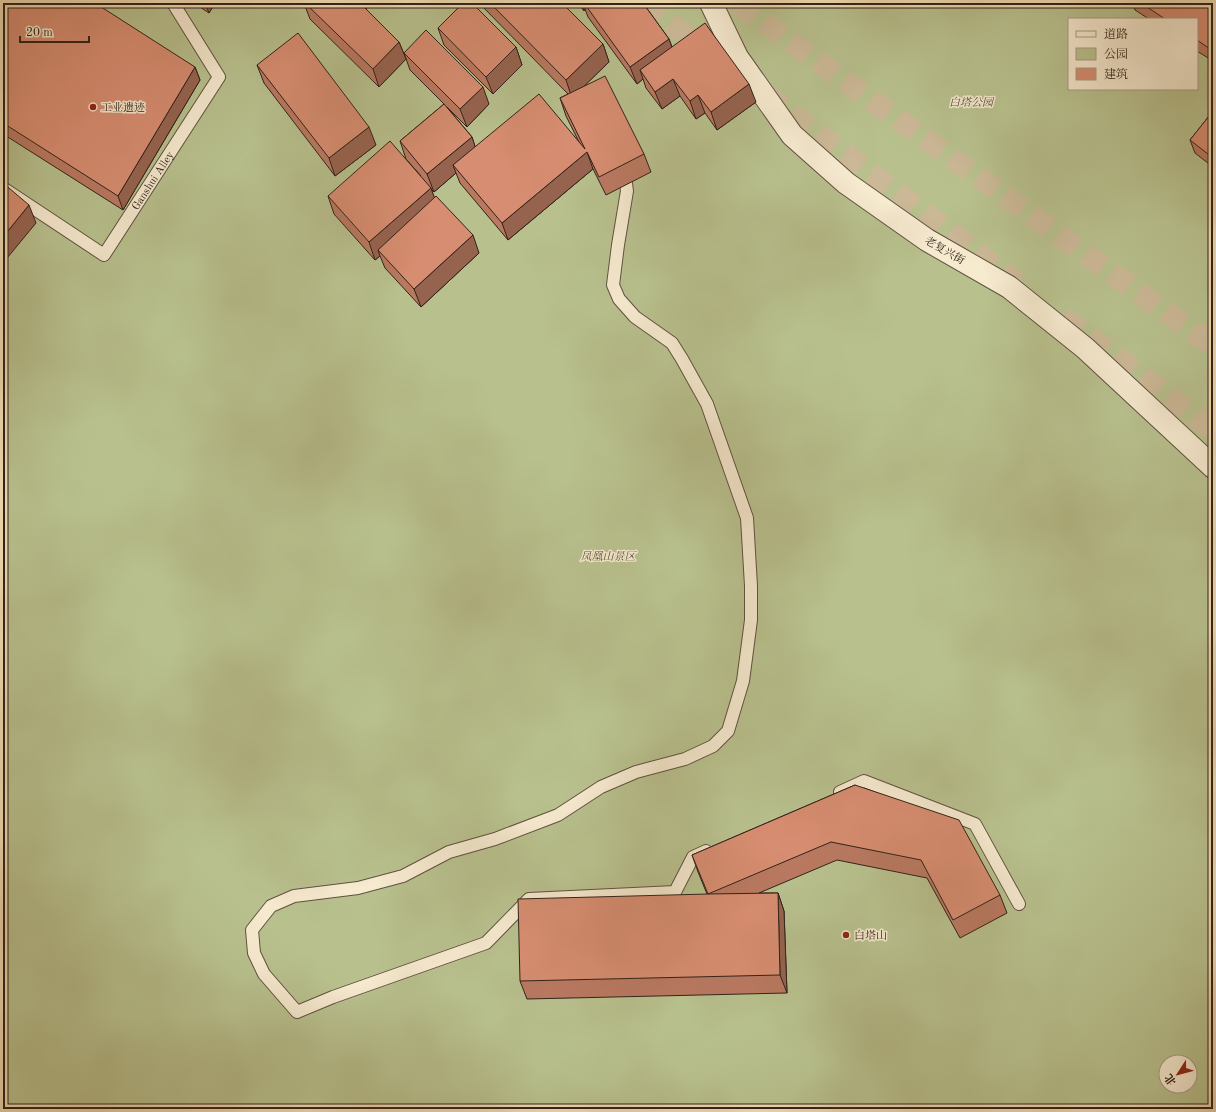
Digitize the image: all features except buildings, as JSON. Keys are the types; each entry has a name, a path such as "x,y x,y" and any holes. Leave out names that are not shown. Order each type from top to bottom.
{"street":[{"name":"老复兴街","path":"711,3 737,57 792,135 846,183 927,240 1009,287 1085,348 1213,467"}],"lane":[{"name":"Ganshui Alley","path":"3,188 104,255 219,77 173,3"},
{"path":"626,157 624,170 627,191 613,285 619,299 635,317 672,343 682,359 707,404 747,518 751,586 751,620 743,681 728,731 713,746 685,759 636,772 601,787 558,815 495,839 449,852 403,876 358,888 294,896 271,906 252,930 254,954 264,974 297,1012 333,997 486,943 529,899 675,892 693,857 714,848"},
{"path":"828,797 864,781 975,824 1019,904"}],"green space":[{"name":"凤凰山景区","path":"3,3 1213,3 1213,1109 3,1109"}],"tunnel":[{"path":"644,3 712,54"},
{"path":"737,3 1213,346"},
{"path":"765,94 1018,283"},
{"path":"1063,317 1213,430"}],"place":[{"name":"工业遗迹","path":"93,107"},
{"name":"白塔山","path":"846,935"}],"park label":[{"name":"白塔公园","path":"971,102"}]}
